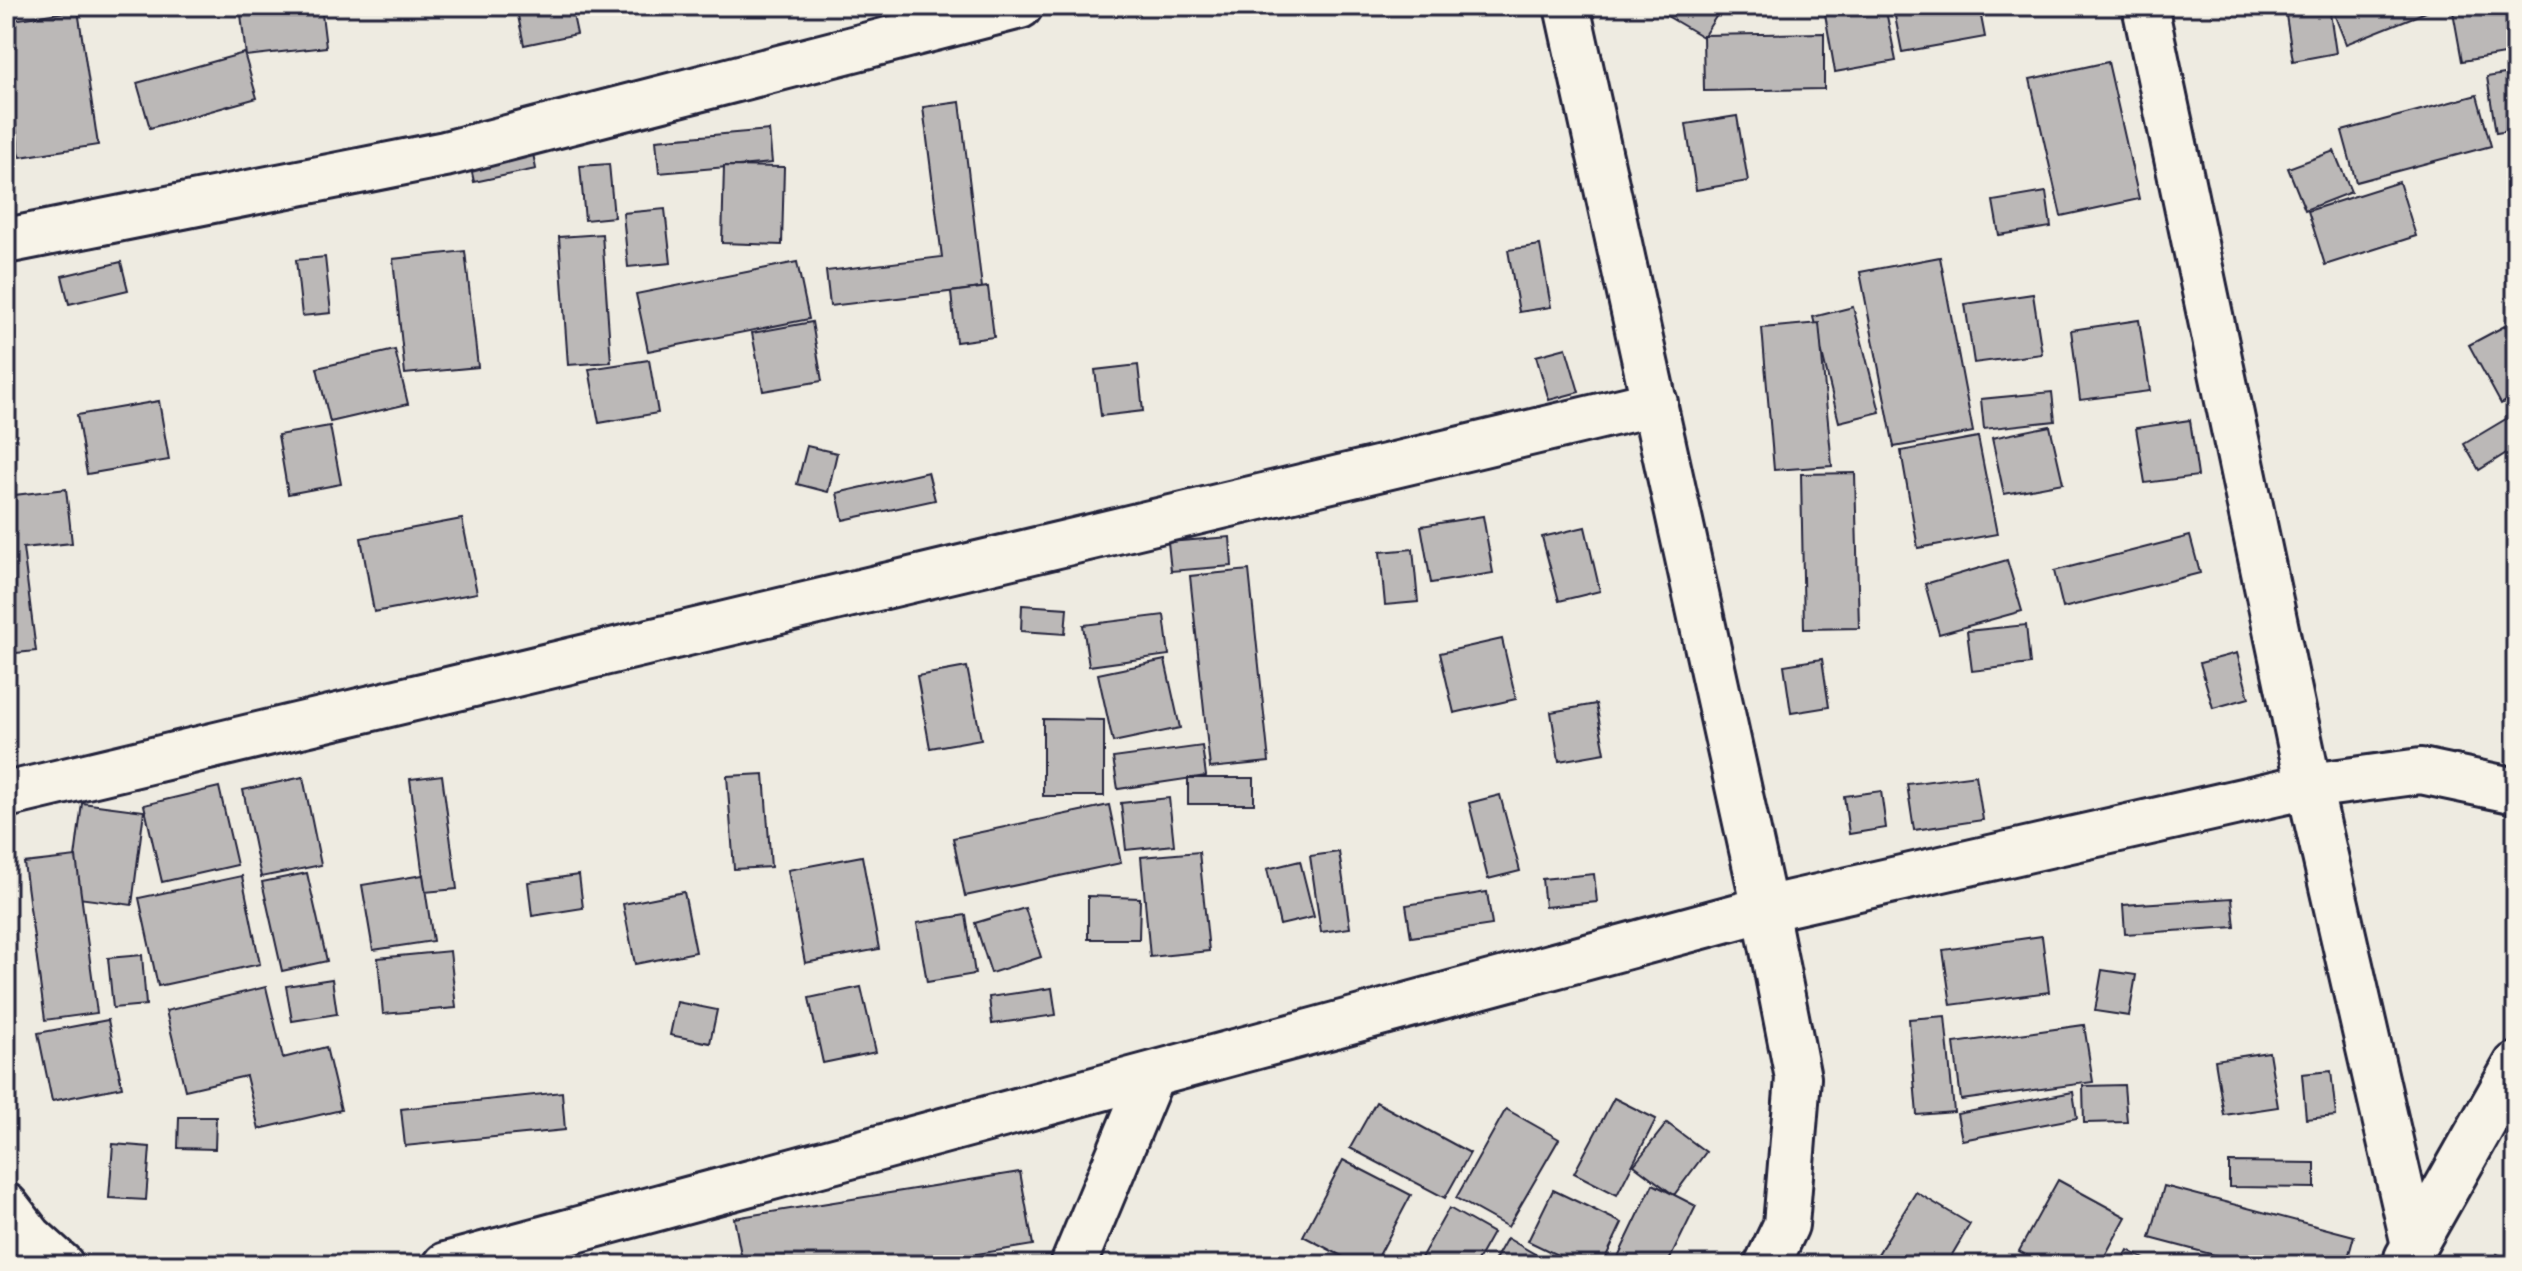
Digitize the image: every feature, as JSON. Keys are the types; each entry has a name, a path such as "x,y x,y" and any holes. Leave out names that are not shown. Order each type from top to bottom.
{"street":[{"path":"1567,6 1765,909 1798,1078 1786,1225 1767,1265"},
{"path":"2145,6 2408,1255"},
{"path":"6,241 445,154 998,9"},
{"path":"6,795 1655,403"},
{"path":"446,1265 1765,909 2309,786 2421,771 2516,791"},
{"path":"2408,1255 2516,1065"},
{"path":"1073,1265 1152,1075"},
{"path":"6,1206 30,1237 61,1265"}],"building":[{"path":"240,6 321,6 326,47 246,56"},
{"path":"516,6 571,6 577,34 524,45"},
{"path":"1657,6 1707,6 1719,12 1703,37 1655,9"},
{"path":"1866,6 1885,6 1896,61 1835,72 1825,14"},
{"path":"1893,6 1979,6 1985,37 1902,52"},
{"path":"2329,6 2336,53 2293,61 2285,9"},
{"path":"2331,6 2441,6 2346,44"},
{"path":"2452,6 2516,6 2516,52 2462,61"},
{"path":"78,10 98,145 20,157 6,56 6,21"},
{"path":"1824,33 1824,89 1704,91 1703,35"},
{"path":"244,53 257,98 150,128 137,83"},
{"path":"2108,62 2139,199 2061,216 2030,79"},
{"path":"2516,72 2516,130 2496,133 2487,77"},
{"path":"2477,95 2491,146 2356,182 2342,131"},
{"path":"960,102 982,288 830,306 826,271 942,257 923,107"},
{"path":"1737,116 1748,181 1696,190 1686,124"},
{"path":"6,120 14,155 6,157"},
{"path":"769,130 772,163 659,173 656,140"},
{"path":"529,133 536,169 474,182 466,145"},
{"path":"2334,151 2351,192 2305,210 2288,168"},
{"path":"609,164 614,217 585,220 580,166"},
{"path":"724,166 784,167 782,245 722,243"},
{"path":"2399,182 2416,236 2325,265 2308,211"},
{"path":"2046,192 2051,227 1999,235 1993,201"},
{"path":"665,209 671,263 628,267 623,213"},
{"path":"602,234 611,362 568,365 559,237"},
{"path":"1540,245 1551,307 1519,312 1508,250"},
{"path":"465,251 478,367 405,374 393,259"},
{"path":"325,257 331,313 302,316 296,260"},
{"path":"1940,257 1973,432 1894,447 1860,272"},
{"path":"121,262 128,290 69,304 62,276"},
{"path":"797,262 809,319 648,351 636,294"},
{"path":"988,287 994,337 956,342 951,292"},
{"path":"2033,294 2042,354 1974,363 1965,304"},
{"path":"1853,307 1880,412 1839,422 1813,317"},
{"path":"2139,320 2150,391 2080,400 2071,330"},
{"path":"2516,320 2516,396 2501,404 2469,345"},
{"path":"812,322 822,381 763,391 752,333"},
{"path":"1819,323 1832,466 1774,470 1762,328"},
{"path":"1566,348 1579,392 1549,400 1536,356"},
{"path":"395,350 408,404 330,422 317,368"},
{"path":"649,360 658,413 599,423 589,369"},
{"path":"1138,365 1143,411 1101,416 1095,370"},
{"path":"2052,392 2055,421 1984,429 1981,399"},
{"path":"159,401 169,460 87,474 77,415"},
{"path":"2516,413 2516,447 2479,470 2464,444"},
{"path":"2190,420 2198,476 2145,483 2136,428"},
{"path":"330,426 341,484 288,494 278,435"},
{"path":"2050,426 2063,483 2004,494 1992,438"},
{"path":"1978,437 1997,534 1918,548 1901,451"},
{"path":"807,446 837,453 828,492 797,484"},
{"path":"928,472 935,500 843,520 837,493"},
{"path":"1855,473 1859,628 1804,629 1801,474"},
{"path":"66,489 72,543 23,548 36,651 6,654 6,496"},
{"path":"1483,516 1493,573 1431,583 1421,526"},
{"path":"462,519 477,593 374,612 361,538"},
{"path":"1585,527 1600,591 1559,601 1542,537"},
{"path":"2190,536 2200,573 2063,608 2054,571"},
{"path":"1230,537 1232,566 1171,571 1168,542"},
{"path":"1413,549 1418,602 1385,605 1380,552"},
{"path":"2007,560 2022,611 1939,634 1925,584"},
{"path":"1249,570 1269,762 1210,768 1190,576"},
{"path":"1022,605 1067,608 1065,634 1021,631"},
{"path":"1164,615 1169,655 1089,666 1083,625"},
{"path":"2026,625 2030,664 1972,671 1967,631"},
{"path":"1502,639 1516,699 1454,713 1440,653"},
{"path":"2237,653 2249,698 2213,708 2200,663"},
{"path":"1822,659 1829,707 1791,713 1784,665"},
{"path":"1165,660 1180,728 1113,742 1098,674"},
{"path":"967,667 981,739 930,748 917,676"},
{"path":"1596,704 1605,753 1559,761 1551,712"},
{"path":"1043,719 1104,720 1104,796 1043,796"},
{"path":"1202,746 1206,776 1118,789 1113,758"},
{"path":"764,774 771,867 734,869 727,776"},
{"path":"442,775 457,889 425,892 410,779"},
{"path":"1976,775 1983,820 1914,830 1907,784"},
{"path":"303,777 321,865 261,877 243,790"},
{"path":"1188,778 1254,778 1254,804 1188,804"},
{"path":"219,787 237,865 162,882 144,805"},
{"path":"1881,791 1886,828 1849,834 1844,796"},
{"path":"1500,795 1520,871 1488,879 1469,803"},
{"path":"1169,798 1174,845 1126,850 1121,803"},
{"path":"82,803 144,811 132,905 70,897"},
{"path":"1109,805 1121,863 965,896 953,838"},
{"path":"1199,852 1209,951 1150,957 1141,857"},
{"path":"1339,852 1350,928 1321,932 1310,856"},
{"path":"862,856 879,949 805,963 788,870"},
{"path":"76,857 97,1013 45,1020 24,863"},
{"path":"1300,861 1314,917 1280,925 1267,869"},
{"path":"307,873 327,961 282,971 262,882"},
{"path":"1594,874 1597,902 1545,907 1542,879"},
{"path":"423,875 433,941 373,950 362,885"},
{"path":"579,875 583,908 532,916 528,882"},
{"path":"242,876 260,964 158,986 139,898"},
{"path":"684,892 696,952 635,964 623,904"},
{"path":"1487,892 1492,925 1411,937 1406,905"},
{"path":"1088,896 1140,898 1139,939 1088,939"},
{"path":"2232,898 2235,927 2125,934 2123,905"},
{"path":"1025,908 1041,957 991,973 975,923"},
{"path":"966,915 975,974 927,982 917,923"},
{"path":"2042,936 2049,992 1951,1005 1943,950"},
{"path":"450,951 456,1008 383,1014 378,958"},
{"path":"142,955 146,1005 113,1008 108,958"},
{"path":"2102,970 2136,975 2129,1016 2095,1011"},
{"path":"332,979 337,1014 292,1021 286,986"},
{"path":"266,987 283,1058 326,1047 341,1110 259,1129 246,1076 185,1090 166,1011"},
{"path":"861,987 876,1052 823,1063 809,998"},
{"path":"1052,988 1056,1015 992,1024 989,997"},
{"path":"677,1002 717,1010 710,1043 670,1035"},
{"path":"1945,1016 1954,1112 1917,1115 1909,1019"},
{"path":"108,1020 122,1087 52,1101 38,1033"},
{"path":"2084,1025 2093,1082 1961,1100 1954,1043"},
{"path":"2269,1052 2278,1107 2224,1115 2215,1060"},
{"path":"2331,1071 2336,1116 2306,1119 2302,1074"},
{"path":"2124,1085 2127,1122 2084,1123 2083,1086"},
{"path":"562,1092 565,1130 405,1146 401,1109"},
{"path":"2073,1092 2077,1118 1962,1140 1957,1114"},
{"path":"1614,1098 1656,1119 1617,1195 1574,1173"},
{"path":"1376,1102 1470,1153 1445,1198 1350,1148"},
{"path":"1506,1109 1559,1139 1508,1227 1456,1198"},
{"path":"179,1117 216,1117 215,1149 178,1148"},
{"path":"1667,1123 1706,1152 1674,1195 1634,1165"},
{"path":"113,1144 150,1147 146,1200 109,1198"},
{"path":"1343,1160 1411,1195 1374,1265 1359,1265 1303,1236"},
{"path":"2229,1162 2315,1163 2315,1188 2229,1187"},
{"path":"1020,1172 1033,1245 908,1265 743,1265 734,1218"},
{"path":"2058,1180 2126,1217 2100,1265 2044,1265 2019,1251"},
{"path":"1653,1184 1696,1206 1667,1265 1614,1265"},
{"path":"2164,1186 2354,1236 2346,1265 2252,1265 2150,1238"},
{"path":"1553,1190 1622,1223 1602,1265 1578,1265 1528,1241"},
{"path":"1916,1192 1970,1224 1946,1265 1897,1265 1878,1254"},
{"path":"1449,1208 1493,1233 1475,1265 1417,1265"},
{"path":"1507,1238 1554,1265 1492,1265"},
{"path":"2128,1250 2155,1265 2120,1265"},
{"path":"2497,1254 2516,1263 2516,1265 2492,1265"}]}
